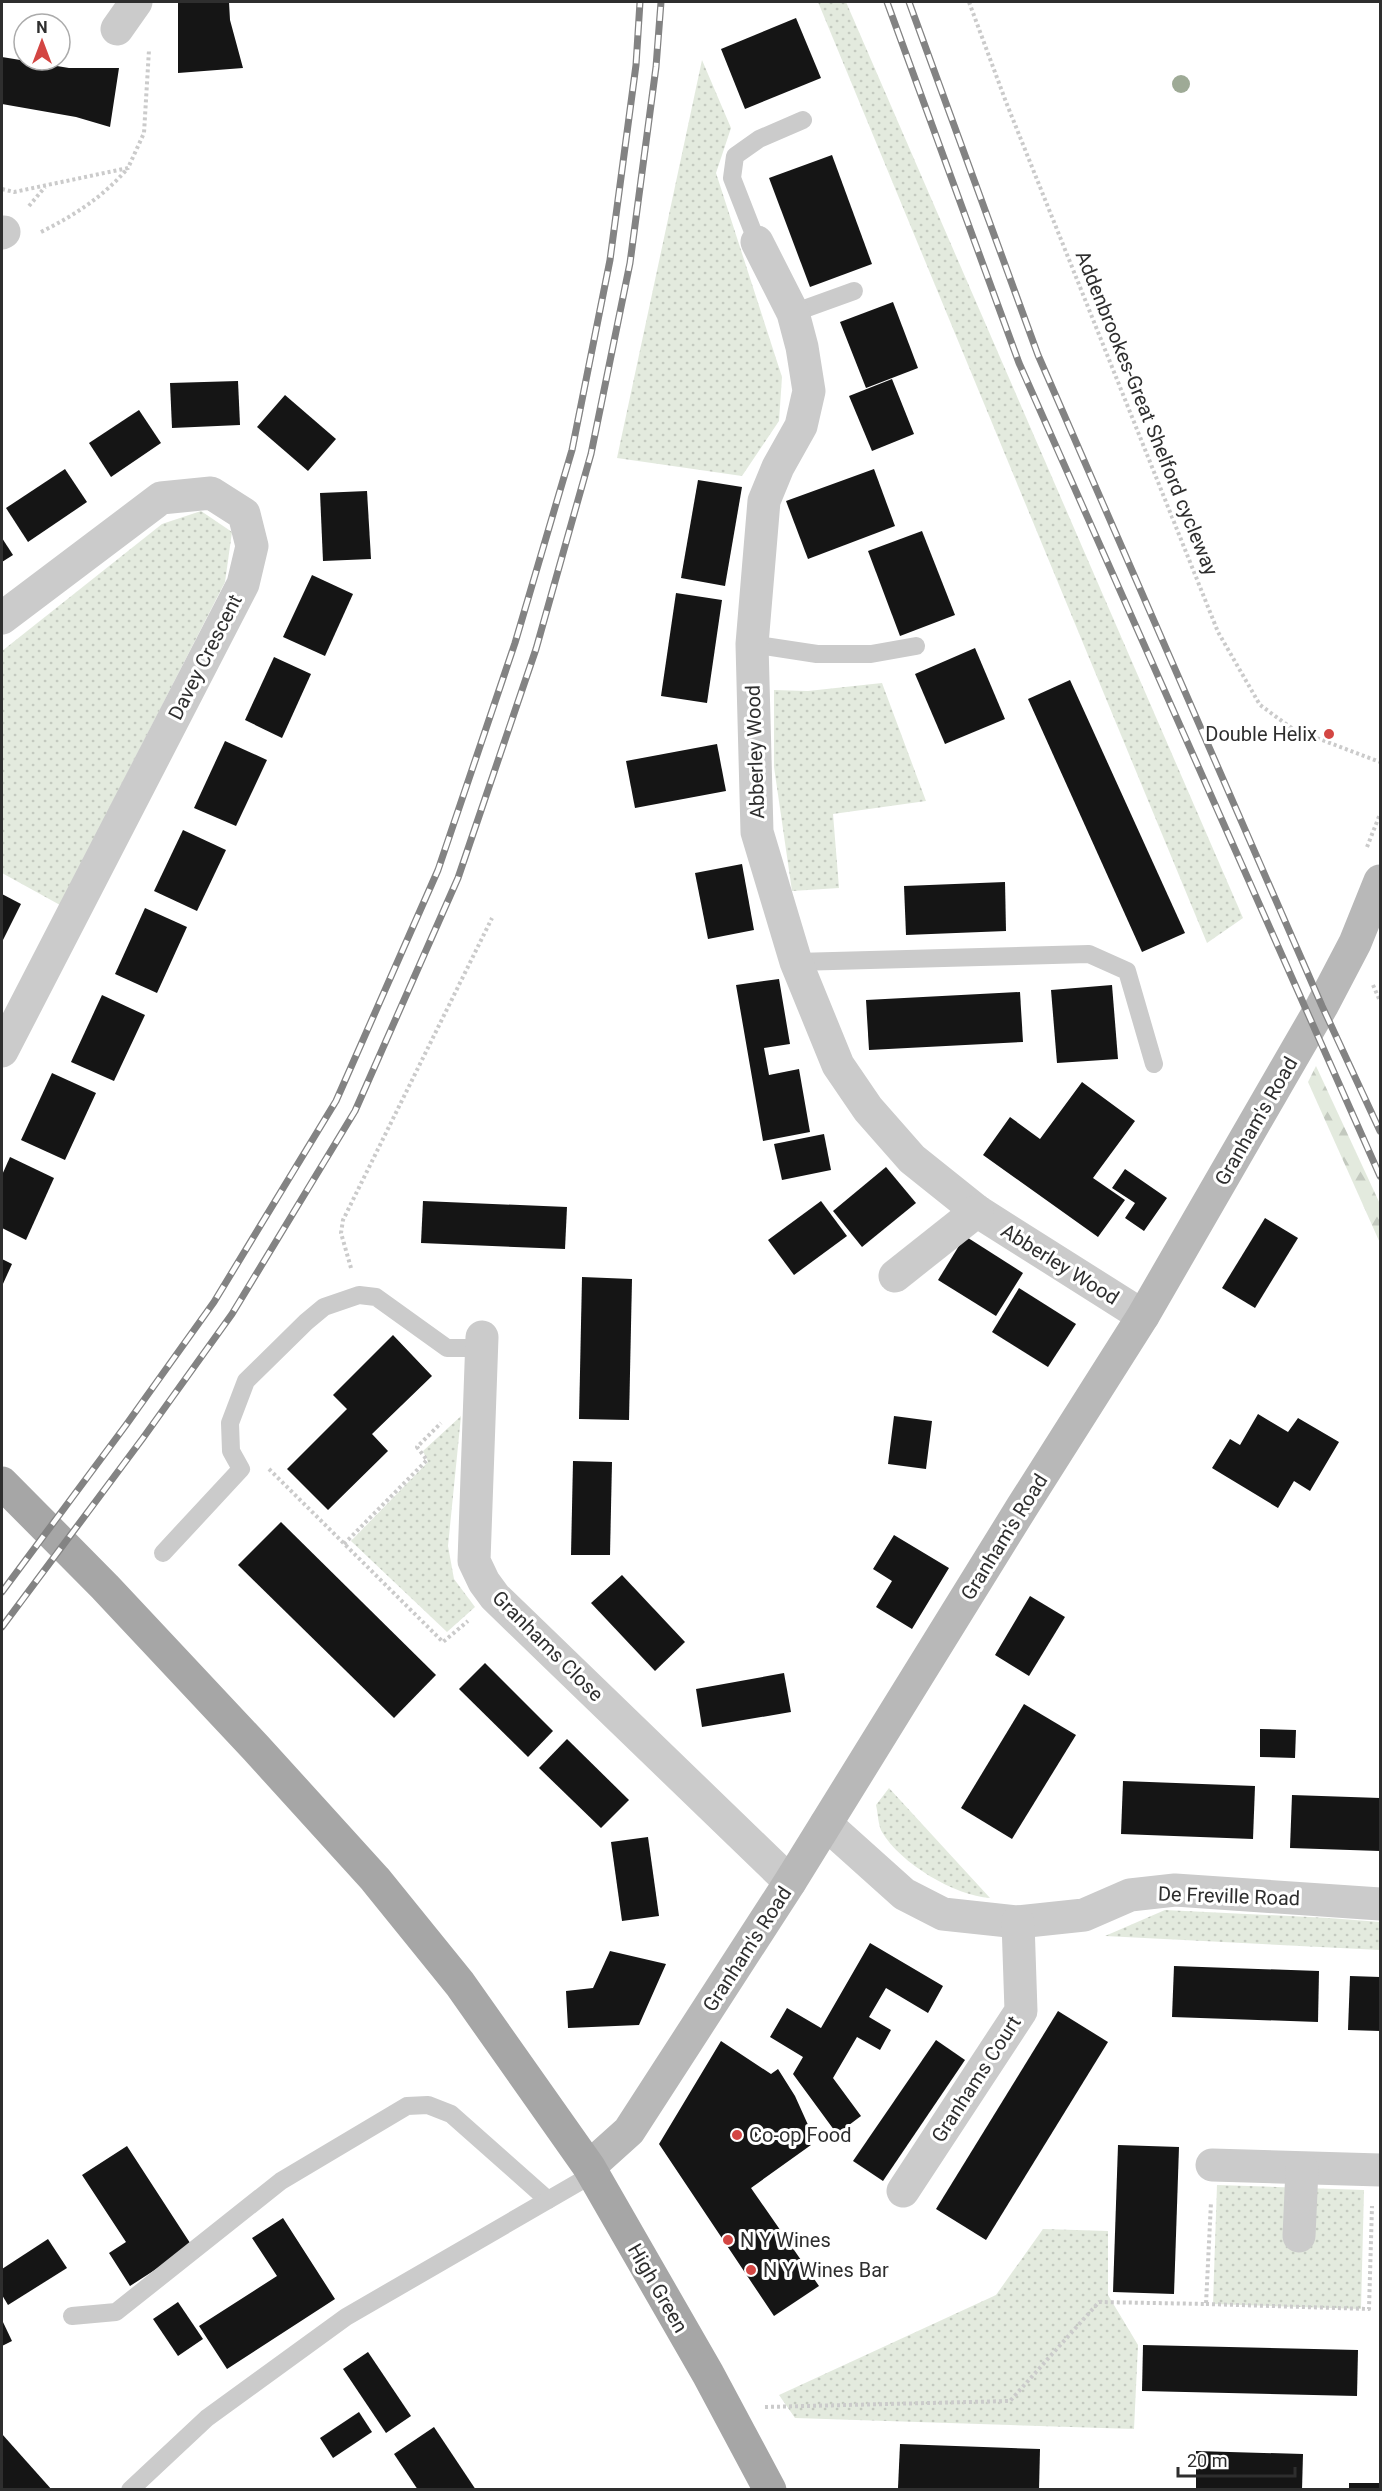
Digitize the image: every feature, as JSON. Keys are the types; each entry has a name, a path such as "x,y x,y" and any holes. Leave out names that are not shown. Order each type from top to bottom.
{"main road":[{"name":"High Green","path":"2,1483 105,1587 256,1748 375,1879 460,1984 591,2171 727,2408 770,2490"}],"street":[{"path":"117,29 136,2"},
{"name":"Abberley Wood","path":"757,242 793,313 802,347 809,391 801,426 778,467 764,501 752,644 757,832 796,962 838,1065 868,1109 912,1160 977,1211 1143,1316"},
{"name":"Davey Crescent","path":"2,618 161,498 211,493 244,514 252,546 243,584 2,1051"},
{"name":"Granham's Road","path":"591,2171 629,2131 790,1882 1143,1316 1322,1006 1354,944 1380,881"},
{"path":"895,1276 977,1211"},
{"name":"Granhams Close","path":"482,1342 474,1561 484,1582 495,1597 790,1882"},
{"name":"De Freville Road","path":"826,1824 904,1894 943,1914 1018,1922 1084,1915 1130,1895 1176,1890 1380,1904"},
{"name":"Granhams Court","path":"903,2191 1021,2011 1018,1922"},
{"path":"1212,2165 1377,2170"},
{"path":"1299,2236 1302,2169"}],"lane":[{"path":"757,242 732,177 735,156 759,139 803,120"},
{"path":"793,313 854,291"},
{"path":"752,644 817,654 871,654 916,646"},
{"path":"796,962 1089,954 1126,971 1154,1064"},
{"path":"163,1553 241,1469 231,1451 230,1423 246,1381 324,1307 359,1295 376,1297 447,1348 482,1342"},
{"path":"72,2316 116,2312 281,2181 407,2106 428,2105 451,2114 548,2200"},
{"path":"130,2490 207,2418 346,2317 548,2200 591,2171"}],"path":[{"name":"Addenbrookes-Great Shelford cycleway","path":"969,2 1010,114 1218,632 1260,705 1293,729 1380,762"},
{"path":"40,232 76,214 111,188 128,168 144,133 149,48"},
{"path":"2,189 14,192 128,168"},
{"path":"28,208 46,186"},
{"path":"359,1295 342,1233 343,1220 492,918"},
{"path":"344,1544 428,1460 417,1447 468,1396 480,1394"},
{"path":"241,1469 265,1465 443,1642 495,1597"},
{"path":"1206,2304 1212,2165"},
{"path":"727,2408 1010,2401 1099,2302 1369,2309 1377,2170"}],"green space":[{"path":"818,2 846,2 1243,918 1207,943"},
{"path":"702,60 731,128 716,173 782,377 779,421 742,476 617,458"},
{"path":"201,511 232,532 225,582 60,905 2,873 2,651 162,524"},
{"path":"882,683 926,801 833,814 839,888 792,891 774,767 774,690 808,691"},
{"path":"1316,1066 1380,1204 1380,1243 1308,1082"},
{"path":"461,1416 448,1546 454,1579 475,1607 447,1632 351,1541 428,1462 423,1451"},
{"path":"889,1788 990,1898 961,1891 930,1876 890,1844 882,1832 876,1805"},
{"path":"1165,1910 1380,1922 1380,1950 1105,1936"},
{"path":"1217,2185 1364,2190 1361,2309 1213,2304"},
{"path":"1043,2229 1108,2231 1108,2295 1138,2345 1134,2429 795,2418 779,2395 996,2295"}],"building":[{"path":"178,2 229,2 230,20 243,68 178,73"},
{"path":"796,18 821,78 745,109 721,49"},
{"path":"2,57 12,59 12,72 72,72 72,68 119,68 110,127 76,117 2,104"},
{"path":"832,155 872,264 810,287 769,178"},
{"path":"893,302 918,368 866,388 840,322"},
{"path":"892,379 914,434 872,451 849,396"},
{"path":"238,381 240,425 172,428 170,383"},
{"path":"285,395 336,439 308,471 257,427"},
{"path":"139,410 161,443 111,477 89,443"},
{"path":"65,469 87,502 28,542 6,508"},
{"path":"874,469 895,526 808,559 786,501"},
{"path":"698,480 742,487 725,586 681,578"},
{"path":"367,491 371,559 323,561 320,493"},
{"path":"922,531 955,615 900,636 868,551"},
{"path":"2,538 13,555 2,562"},
{"path":"312,575 353,594 325,656 283,637"},
{"path":"676,593 722,600 707,703 661,696"},
{"path":"975,648 1005,719 945,744 915,674"},
{"path":"274,657 311,674 282,738 245,720"},
{"path":"1070,680 1185,933 1142,952 1028,699"},
{"path":"225,741 267,760 236,826 194,808"},
{"path":"717,744 726,791 635,808 626,761"},
{"path":"183,830 226,850 197,911 154,891"},
{"path":"742,864 754,930 708,939 695,873"},
{"path":"1005,882 1006,931 906,935 904,886"},
{"path":"2,894 21,904 2,942"},
{"path":"145,908 187,927 157,993 115,974"},
{"path":"779,979 790,1044 764,1048 769,1075 799,1069 810,1132 763,1141 736,985"},
{"path":"1112,985 1118,1059 1057,1063 1051,990"},
{"path":"1020,992 1023,1042 869,1050 866,1000"},
{"path":"102,995 145,1015 114,1081 71,1062"},
{"path":"52,1073 96,1093 65,1160 21,1140"},
{"path":"1082,1082 1135,1121 1093,1178 1125,1200 1098,1237 983,1155 1010,1117 1040,1139"},
{"path":"824,1134 831,1170 782,1180 774,1144"},
{"path":"10,1157 54,1178 26,1240 2,1228 2,1175"},
{"path":"886,1167 916,1203 862,1247 833,1211"},
{"path":"1125,1169 1167,1198 1144,1231 1125,1218 1135,1203 1112,1188"},
{"path":"423,1201 567,1207 565,1249 421,1243"},
{"path":"821,1201 847,1236 794,1275 768,1240"},
{"path":"1265,1218 1298,1238 1255,1308 1222,1288"},
{"path":"965,1236 1023,1273 996,1316 938,1280"},
{"path":"2,1259 12,1264 2,1286"},
{"path":"582,1277 632,1279 629,1420 579,1419"},
{"path":"1019,1288 1076,1324 1048,1367 992,1332"},
{"path":"393,1335 432,1376 372,1434 388,1451 328,1510 287,1469 347,1409 333,1395"},
{"path":"1258,1414 1288,1432 1298,1418 1339,1442 1310,1491 1294,1481 1278,1508 1212,1468 1230,1439 1240,1445"},
{"path":"894,1416 932,1421 926,1469 888,1464"},
{"path":"573,1461 612,1462 610,1555 571,1555"},
{"path":"281,1522 436,1675 394,1718 238,1565"},
{"path":"894,1535 949,1568 912,1629 876,1607 892,1581 873,1569"},
{"path":"622,1575 685,1642 655,1671 591,1603"},
{"path":"1030,1596 1065,1617 1029,1676 995,1655"},
{"path":"485,1663 553,1731 528,1757 459,1689"},
{"path":"784,1673 791,1712 702,1727 696,1689"},
{"path":"1024,1704 1076,1735 1012,1839 961,1808"},
{"path":"1260,1729 1296,1730 1295,1758 1260,1757"},
{"path":"567,1739 629,1800 601,1828 539,1768"},
{"path":"1123,1781 1255,1786 1253,1839 1121,1834"},
{"path":"1292,1795 1380,1798 1380,1851 1290,1848"},
{"path":"648,1837 659,1916 622,1921 611,1842"},
{"path":"870,1943 943,1986 928,2013 886,1988 869,2017 891,2030 880,2050 857,2037 833,2078 861,2116 837,2134 793,2074 803,2057 770,2037 787,2008 821,2028"},
{"path":"610,1951 666,1964 639,2025 568,2028 566,1991 593,1988"},
{"path":"1174,1966 1319,1971 1318,2022 1172,2017"},
{"path":"1350,1976 1380,1977 1380,2031 1348,2030"},
{"path":"1058,2011 1108,2042 986,2240 936,2209"},
{"path":"936,2040 965,2060 883,2181 853,2161"},
{"name":"Co-op Food","path":"721,2041 771,2074 778,2069 795,2096 809,2127 811,2145 751,2188 819,2286 774,2316 659,2144"},
{"path":"1118,2145 1179,2147 1174,2294 1113,2292"},
{"path":"127,2146 192,2246 130,2286 109,2253 126,2242 82,2175"},
{"path":"283,2218 335,2299 227,2369 199,2326 277,2276 252,2238"},
{"path":"48,2239 67,2268 8,2305 2,2295 2,2269"},
{"path":"178,2302 203,2339 178,2356 153,2319"},
{"path":"2,2320 12,2341 2,2346"},
{"path":"1143,2345 1358,2350 1357,2396 1142,2391"},
{"path":"368,2352 411,2416 386,2433 343,2369"},
{"path":"359,2412 372,2432 333,2458 320,2438"},
{"path":"434,2427 476,2490 418,2490 394,2454"},
{"path":"2,2434 52,2490 2,2490"},
{"path":"900,2444 1040,2449 1039,2490 898,2488"},
{"path":"1196,2451 1303,2454 1302,2490 1196,2490"},
{"path":"1349,2483 1380,2483 1380,2490 1349,2490"}],"railway":[{"path":"2,1592 214,1302 336,1101 438,870 515,643 572,450 610,260 636,65 640,2"},
{"path":"2,1627 232,1314 355,1111 458,878 536,649 591,454 630,263 656,67 661,2"},
{"path":"887,2 1019,363 1380,1176"},
{"path":"909,2 1038,355 1322,1006 1380,1131"}],"place":[{"name":"Double Helix","path":"1329,734"},
{"name":"Co-op Food","path":"737,2135"},
{"name":"N Y Wines","path":"728,2240"},
{"name":"N Y Wines Bar","path":"751,2270"}]}
